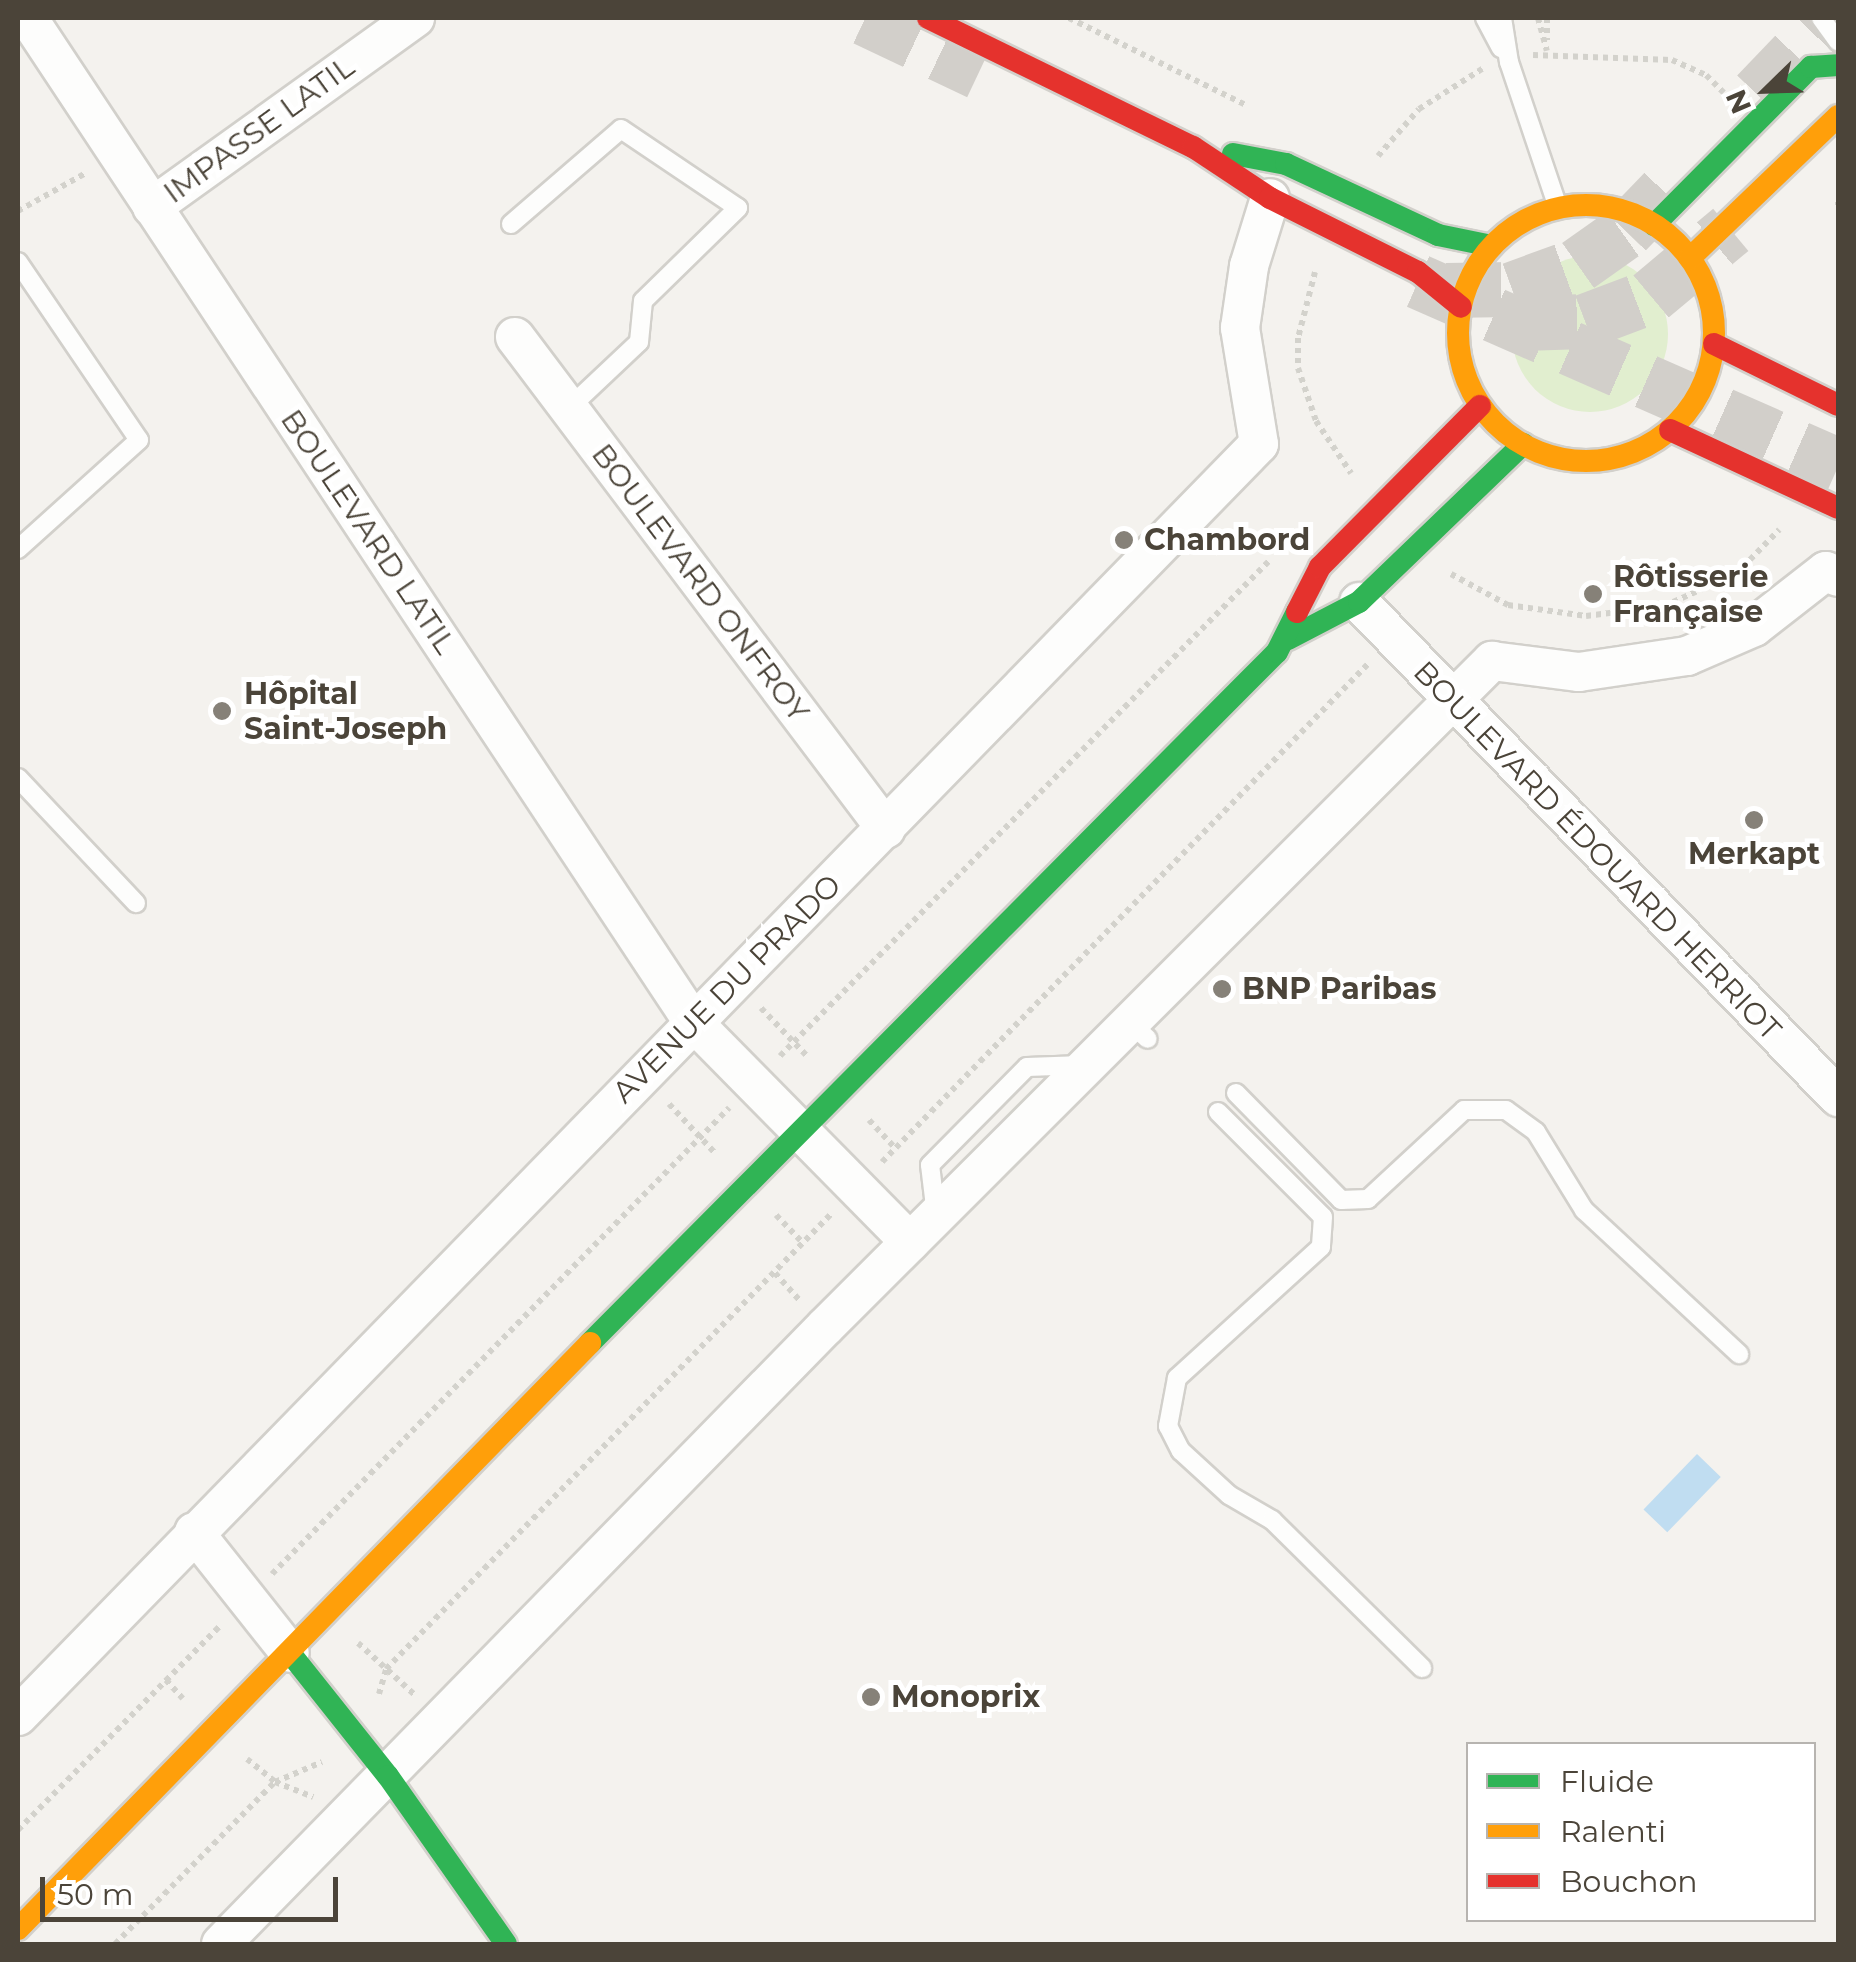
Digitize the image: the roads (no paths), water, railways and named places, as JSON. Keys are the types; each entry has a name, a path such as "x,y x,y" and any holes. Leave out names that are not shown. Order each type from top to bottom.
{"main road":[{"path":"928,18 1193,147 1270,198 1418,272 1461,307"},
{"path":"1654,225 1812,67 1838,65"},
{"path":"1690,258 1838,116"},
{"path":"1193,147 1286,164 1438,235 1492,246"},
{"path":"1558,208 1612,208 1654,225 1690,258 1709,299 1714,344 1692,406 1670,430 1644,448 1598,460 1552,456 1523,444 1480,406 1460,353 1461,307 1492,246 1558,208"},
{"path":"1714,344 1838,406"},
{"path":"1288,639 1320,568 1480,406"},
{"path":"1670,430 1838,508"},
{"path":"18,1929 796,1131 1288,639 1359,602 1523,444"},
{"path":"290,1653 388,1776 506,1944"}],"street":[{"name":"BOULEVARD LATIL","path":"28,18 694,1022 796,1131"},
{"name":"IMPASSE LATIL","path":"152,208 415,18"},
{"name":"AVENUE DU PRADO","path":"21,1703 886,829 1259,444 1240,328 1248,266 1270,198"},
{"name":"BOULEVARD ONFROY","path":"516,336 886,829"},
{"path":"221,1944 1086,1065 1148,1021 1492,661 1578,672 1686,656 1754,627 1832,574"},
{"name":"BOULEVARD ÉDOUARD HERRIOT","path":"1359,602 1390,641 1838,1097"},
{"path":"796,1131 855,1190 923,1229"},
{"path":"194,1532 290,1653"}],"lane":[{"path":"1485,18 1509,62"},
{"path":"1502,18 1509,62 1558,208"},
{"path":"1821,18 1838,42"},
{"path":"511,224 621,129 738,208 643,301 639,342 569,408"},
{"path":"18,262 139,440 18,549"},
{"path":"18,778 136,903"},
{"path":"1236,1093 1341,1200"},
{"path":"1422,1668 1272,1520 1229,1495 1181,1451 1168,1426 1177,1378 1321,1247 1323,1217 1341,1200 1368,1199 1464,1110 1506,1110 1536,1132 1584,1210 1739,1354"},
{"path":"1218,1112 1323,1217"}],"water":[{"path":"1697,1454 1721,1477 1667,1532 1644,1509"}],"tunnel":[{"path":"865,18 979,72"},
{"path":"1757,94 1830,18"},
{"path":"1446,290 1512,289 1578,265 1626,231 1680,175"},
{"path":"1522,323 1585,321 1651,296 1731,229"},
{"path":"1418,281 1838,465"}],"place":[{"name":"Chambord","path":"1124,540"},
{"name":"Rôtisserie Française","path":"1593,594"},
{"name":"Hôpital Saint-Joseph","path":"222,711"},
{"name":"Merkapt","path":"1754,820"},
{"name":"BNP Paribas","path":"1222,989"},
{"name":"Monoprix","path":"871,1697"}]}
